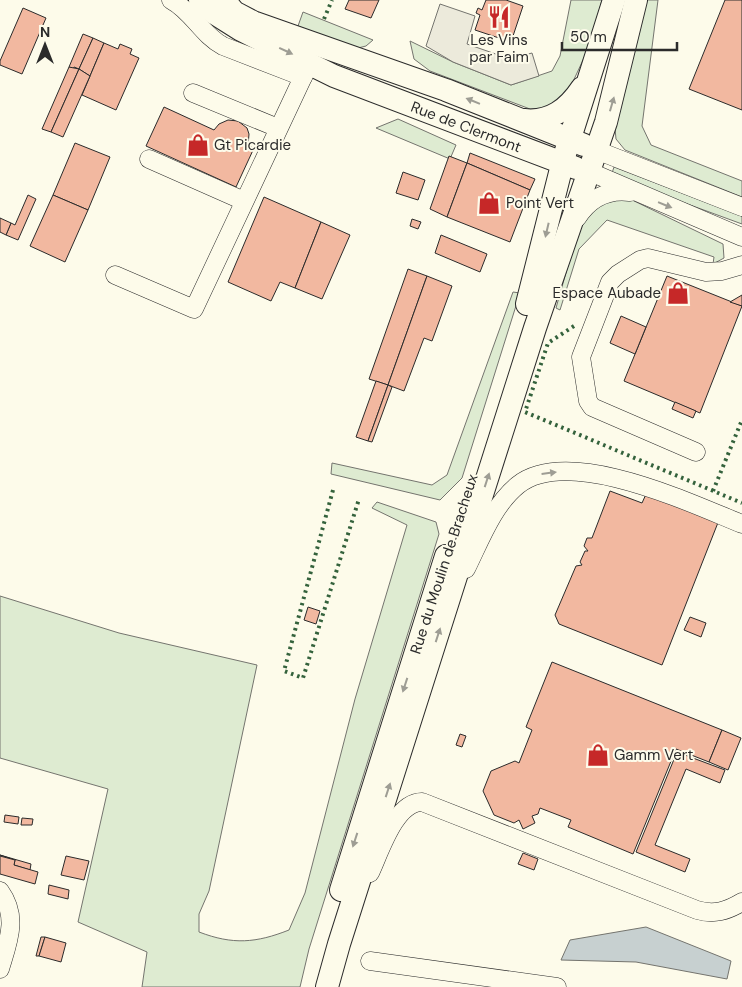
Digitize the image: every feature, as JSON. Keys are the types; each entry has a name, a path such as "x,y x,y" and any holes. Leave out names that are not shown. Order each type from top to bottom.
{"main road":[{"name":"Rue de Clermont","path":"200,0 236,28 306,70 373,92 562,165 588,172"},
{"name":"Rue de Clermont","path":"224,0 234,12 245,19 395,72 596,150"},
{"name":"Rue du Moulin de Bracheux","path":"314,987 353,848 530,295 562,165 614,0"},
{"name":"Rue du Moulin de Bracheux","path":"327,987 565,238 613,98 636,0"},
{"path":"518,119 539,120 559,113 576,98 590,77"}],"street":[{"path":"116,275 194,309 306,70 216,42 186,11 171,0"},
{"path":"373,92 388,83 395,72"},
{"path":"193,93 278,128"},
{"name":"Rue de Clermont","path":"596,150 742,206"},
{"path":"149,159 244,201"},
{"name":"Rue de Clermont","path":"588,172 742,237"},
{"path":"565,238 584,208 594,198 618,192 644,196"},
{"path":"696,452 592,408 582,366 582,352 610,282 618,274 640,260 652,258 706,272 722,271 742,265"},
{"path":"448,602 496,511 516,486 524,480 542,474 587,473 643,484 742,524"},
{"path":"347,920 399,815 415,802 429,804 697,910 715,913 732,908 742,902"},
{"path":"0,891 8,904 12,918 11,934 0,970"},
{"path":"370,960 557,987"}],"green space":[{"path":"571,0 602,0 590,45 563,103 557,108 530,109 430,71 414,59 410,41 453,62 511,85 552,71 560,56"},
{"path":"644,0 658,0 642,126 651,145 742,181 742,197 625,150 616,139 614,118"},
{"path":"303,12 373,40 366,46 354,49 298,26"},
{"path":"398,119 456,145 450,159 376,128"},
{"path":"614,167 742,216 742,224 611,176"},
{"path":"628,198 723,244 724,258 713,264 714,257 607,220 579,249 560,310 556,308 578,230 597,204"},
{"path":"513,292 520,293 462,478 440,500 331,474 332,463 432,485 447,475"},
{"path":"377,502 436,522 439,534 309,949 300,987 142,987 147,952 78,922 108,789 0,758 0,596 119,633 257,665 209,891 199,914 199,932 234,941 266,938 289,930 305,893 355,699 407,525 372,508"}],"shaded area":[{"path":"440,4 475,16 467,44 510,59 532,53 539,76 511,85 453,62 426,46"},
{"path":"646,927 731,961 727,979 636,962 561,960 570,940"}],"building":[{"path":"349,0 379,0 371,18 345,9"},
{"path":"486,0 506,0 523,6 511,42 475,30 480,15 476,13 478,8 482,10"},
{"path":"725,0 742,0 742,110 689,89"},
{"path":"23,8 46,18 22,74 0,65 0,61"},
{"path":"83,34 93,38 79,69 74,67 73,69 69,67"},
{"path":"93,38 104,43 90,76 79,69"},
{"path":"104,43 118,49 120,44 132,49 130,54 139,58 116,110 82,95"},
{"path":"69,67 79,69 51,132 42,129"},
{"path":"79,69 90,76 63,137 51,132"},
{"path":"164,107 214,130 219,124 228,120 238,121 247,128 249,134 248,146 254,148 236,187 146,146"},
{"path":"75,143 110,157 88,210 53,195"},
{"path":"470,153 535,179 530,190 467,163"},
{"path":"449,156 467,163 447,217 430,209"},
{"name":"Point Vert","path":"467,163 530,190 510,242 447,217"},
{"path":"403,172 425,180 418,200 396,193"},
{"path":"28,195 36,199 18,240 6,235 11,223 15,225"},
{"path":"53,195 88,210 65,262 30,246"},
{"path":"264,197 321,222 295,288 280,282 271,301 228,282"},
{"path":"0,218 11,223 6,235 0,232"},
{"path":"412,219 421,222 418,229 410,226"},
{"path":"321,222 350,235 322,299 295,288"},
{"path":"441,235 487,254 480,272 435,253"},
{"path":"408,269 427,276 388,385 369,379"},
{"path":"427,276 452,286 432,341 424,338 404,391 388,385"},
{"path":"667,276 742,306 700,413 624,381"},
{"path":"742,295 742,306 730,302"},
{"path":"621,316 646,327 635,354 610,343"},
{"path":"376,381 388,385 368,441 356,437"},
{"path":"388,385 392,387 372,442 368,441"},
{"path":"675,402 696,411 693,418 672,409"},
{"path":"610,491 642,503 647,492 719,520 662,665 559,624 555,615 576,566 582,565 580,562 585,551 588,551 584,546 587,538 592,538"},
{"path":"308,607 320,611 316,624 304,620"},
{"path":"690,617 706,623 701,637 684,630"},
{"name":"Gamm Vert","path":"552,662 722,730 709,762 676,749 633,854 568,827 571,820 540,808 538,814 532,816 535,823 523,829 519,820 514,823 494,815 483,791 491,771 515,761 519,763 532,730 526,727"},
{"path":"722,730 741,738 728,770 709,762"},
{"path":"460,734 466,736 462,747 456,745"},
{"path":"677,752 725,770 720,783 686,769 655,845 690,859 685,872 636,852"},
{"path":"5,815 19,817 18,824 4,822"},
{"path":"22,818 33,819 32,825 21,825"},
{"path":"523,853 538,859 534,870 518,864"},
{"path":"0,855 31,864 30,870 14,865 15,860"},
{"path":"0,856 15,860 14,865 38,872 35,884 0,874"},
{"path":"66,856 89,861 84,880 61,875"},
{"path":"49,885 69,890 68,899 48,894"},
{"path":"41,937 45,937 39,956 36,956"},
{"path":"45,937 66,943 61,962 39,956"}],"hedge":[{"path":"324,19 332,0"},
{"path":"574,326 548,343 525,412 742,503"},
{"path":"713,491 742,420"},
{"path":"333,490 284,671 303,678 359,499"}],"place":[{"name":"Les Vins par Faim","path":"499,17"},
{"name":"Gt Picardie","path":"198,145"},
{"name":"Point Vert","path":"489,203"},
{"name":"Espace Aubade","path":"678,293"},
{"name":"Gamm Vert","path":"598,755"}]}
